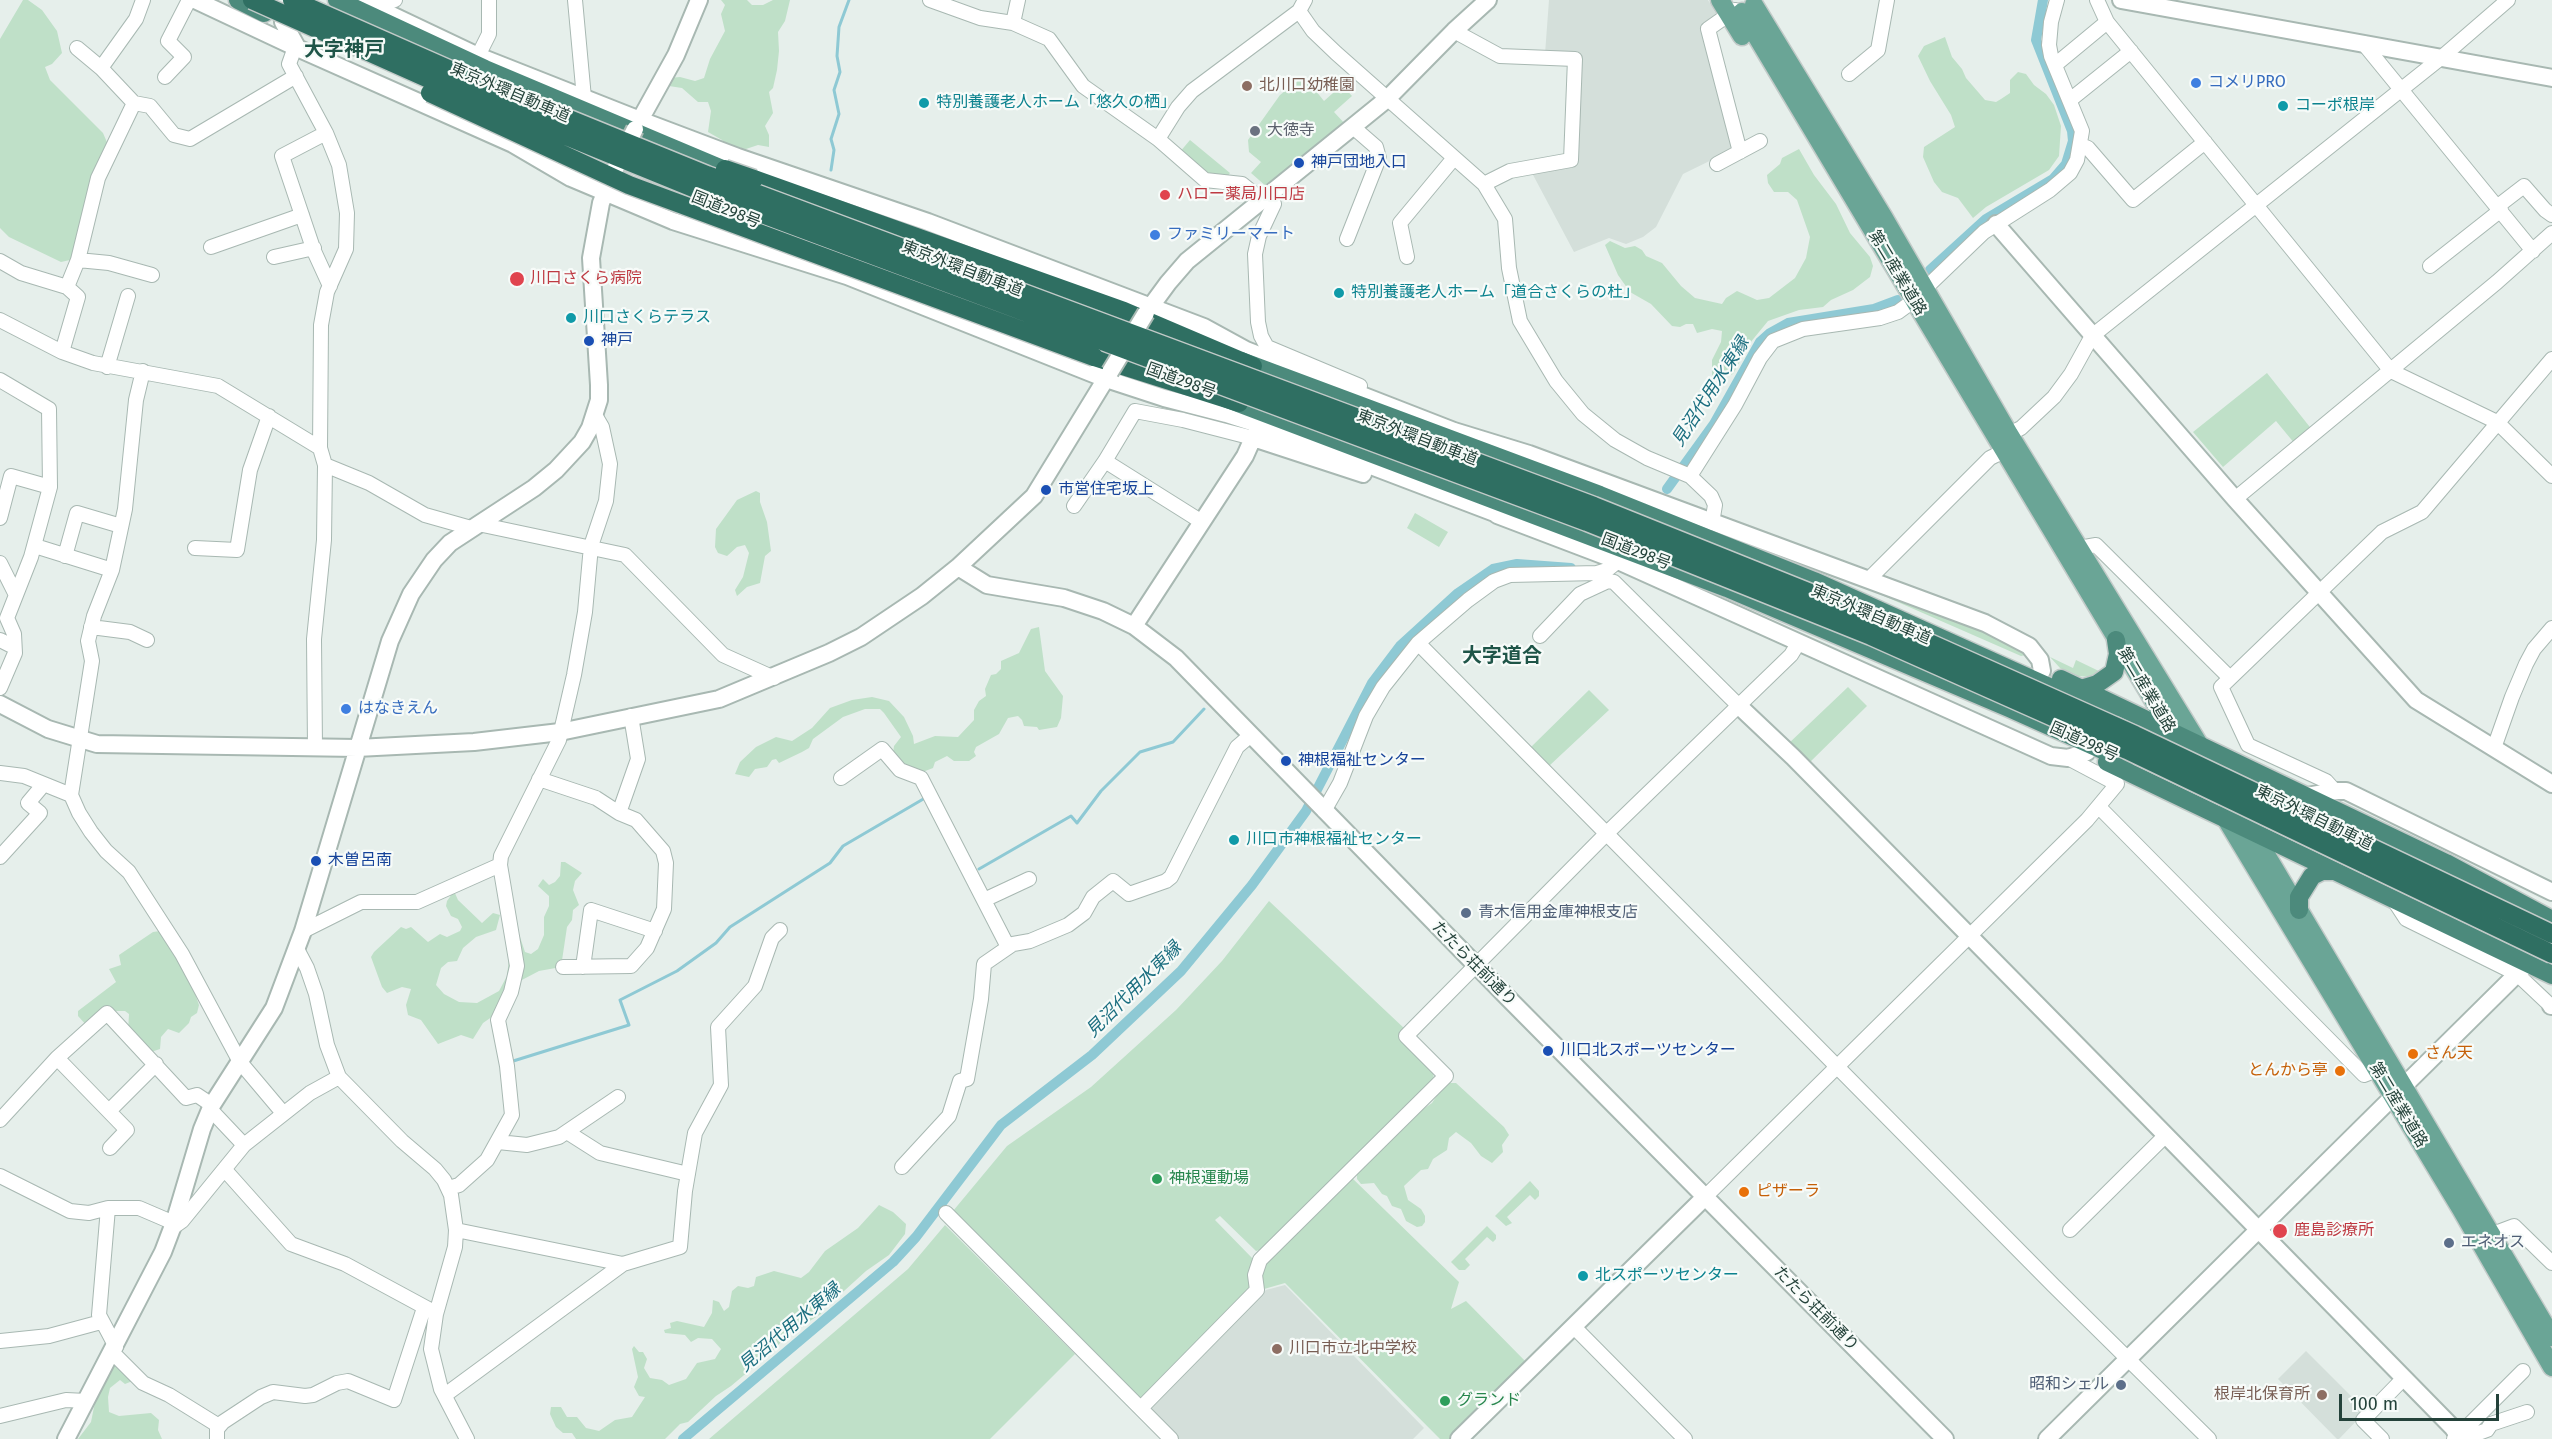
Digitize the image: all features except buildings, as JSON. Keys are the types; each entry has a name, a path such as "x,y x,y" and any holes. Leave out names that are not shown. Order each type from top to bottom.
{"highway":[{"name":"国道298号","path":"238,0 433,88 775,230 1605,540 1799,619 2125,760"},
{"path":"244,0 370,65 629,185 1094,357 1239,403"},
{"name":"東京外環自動車道","path":"252,0 436,83 688,186 1587,522 1871,636 2127,750 2552,954"},
{"name":"東京外環自動車道","path":"292,0 471,79 828,221 1594,506 1878,620 2037,691 2552,934"},
{"path":"312,0 471,79"},
{"path":"337,0 485,69 782,195 1600,495 1814,581 2012,668 2112,716"},
{"path":"522,100 621,132 1124,311 1253,366"},
{"path":"1814,581 1884,604 2084,688 2445,863 2552,921"},
{"path":"1799,619 2252,831 2333,865 2552,967"},
{"path":"2084,688 2107,679 2114,672 2118,654 2116,640"},
{"path":"2332,818 2552,921"},
{"path":"2333,865 2392,898 2552,975"},
{"path":"2299,910 2299,897 2312,876 2333,865"}],"main road":[{"name":"第二産業道路","path":"1744,5 1852,147 1877,195 1884,218 1918,294 2006,442 2116,640 2377,1070 2399,1091 2552,1337"},
{"name":"第二産業道路","path":"1744,5 1882,247 1918,294"},
{"name":"第二産業道路","path":"2006,442 2079,548 2299,910 2552,1366"}],"street":[{"path":"101,68 136,19 143,0"},
{"path":"165,77 184,57 168,41 189,0"},
{"path":"195,0 296,48 513,144 570,178 604,193 673,221 847,276 1108,375 1164,399 1226,414 1280,431 1694,589 1799,642 2051,756 2068,758 2117,784 2099,807 1970,936 1459,1439"},
{"path":"360,0 478,56 584,98 637,124 928,222 1149,309 1204,327 1246,350 1454,431 1539,458 1709,530 1869,579 1985,623 2022,642 2034,651 2040,660 2042,671"},
{"path":"376,7 395,0"},
{"path":"478,56 489,34 489,0"},
{"path":"575,0 584,98"},
{"path":"66,1439 154,1272 173,1225 202,1129 211,1107 274,1008 303,931 390,641 406,602 434,560 450,543 534,488 556,470 582,442 595,415 599,385 591,258 604,193 637,124 684,39 699,0"},
{"path":"930,0 980,18 1013,23 1049,39 1083,86 1158,139 1205,180 1242,184 1274,204 1259,236 1255,254 1258,322 1268,350 1425,413 1454,431"},
{"path":"1013,23 1018,0"},
{"path":"0,704 48,729 80,740 113,745 357,748 474,742 560,732 720,699 774,678 861,637 922,596 1034,496 1149,309 1187,261 1387,99 1488,0"},
{"path":"1849,74 1878,50 1887,0"},
{"path":"1690,476 1735,405 1760,358 1773,341 1803,329 1880,318 1898,312 1962,252 1996,224 2062,181 2077,160 2082,131 2049,45 2057,0"},
{"path":"2097,0 2107,22 2391,370 2497,422 2552,476"},
{"path":"2121,0 2552,78"},
{"path":"1869,579 2054,397 2071,374 2092,336 2442,57 2508,0"},
{"path":"1158,139 1178,107 1192,91 1302,5 1313,31 1484,184 1504,219 1509,268 1520,321 1556,381 1583,414 1615,440 1647,458 1690,476 1711,496 1715,505 1709,530"},
{"path":"1740,152 1708,29 1744,5"},
{"path":"283,22 296,48"},
{"path":"2055,65 2107,22"},
{"path":"1454,31 1500,56 1575,59 1571,160 1510,171 1484,184"},
{"path":"2363,43 2399,90 2533,251"},
{"path":"77,48 101,68 134,103 150,106 174,135 190,139 296,76"},
{"path":"296,48 289,64 326,133 339,165 347,213 346,249 327,292 321,325 320,448 325,465 324,540 314,639 315,748"},
{"path":"2070,100 2131,51"},
{"path":"408,98 433,88"},
{"path":"67,287 78,260 98,178 134,103"},
{"path":"1347,239 1379,158 1376,147 1353,127"},
{"path":"326,133 282,156 314,248 330,286"},
{"path":"1717,164 1760,141"},
{"path":"2081,145 2088,148 2133,200 2205,142"},
{"path":"1407,257 1400,223 1454,158"},
{"path":"2430,266 2524,186 2545,210 2552,214"},
{"path":"212,247 302,215"},
{"path":"1996,224 2235,499 2416,700 2552,783"},
{"path":"2235,499 2552,233"},
{"path":"274,257 314,248"},
{"path":"78,260 109,263 152,275"},
{"path":"0,261 21,273 67,287 78,297 62,352"},
{"path":"107,367 128,296"},
{"path":"0,320 62,352 107,367 143,371 218,386 320,448"},
{"path":"2225,683 2382,532 2422,512 2552,359"},
{"path":"143,371 136,400 129,483 121,526 112,570 88,641 92,661 71,795 91,832 106,851 129,872 182,954 240,1062 283,1113"},
{"path":"0,380 49,409 50,487 35,546 7,618 14,634 15,653 0,688"},
{"path":"1074,506 1135,411 1254,435 1506,517"},
{"path":"449,1188 459,1185 487,1160 512,1115 507,1066 498,1020 511,992 517,966 500,865 501,856 559,740 574,675 585,612 591,546 606,501 610,464 603,427 595,415"},
{"path":"195,548 237,550 250,470 269,416"},
{"path":"1134,626 1245,456 1254,435"},
{"path":"1105,461 1202,522"},
{"path":"325,465 369,483 424,514 475,526 591,546 625,555 723,655 774,678"},
{"path":"0,518 3,496 11,476 50,487"},
{"path":"65,556 77,513 121,526"},
{"path":"2079,548 2096,545 2225,683 2248,745 2326,781 2335,791"},
{"path":"35,546 112,570"},
{"path":"1322,808 1333,798 1366,717 1383,687 1418,643 1468,600 1494,581 1510,575 1596,573 1607,570 1618,561"},
{"path":"0,564 16,595"},
{"name":"たたら荘前通り","path":"957,567 987,585 1064,598 1103,611 1134,626 1187,668 1476,966 1945,1439"},
{"path":"1540,636 1580,594 1608,581 1614,582 1970,936 2404,1378 2456,1434 2467,1437 2487,1430 2491,1424 2527,1412"},
{"path":"91,627 130,632 147,640"},
{"path":"2494,748 2526,664 2534,649 2552,628"},
{"path":"0,640 14,647"},
{"path":"1141,1408 1257,1290 1255,1275 1260,1260 1446,1076 1406,1036 1607,833 1791,656 1799,642"},
{"path":"1418,643 2209,1439"},
{"path":"619,813 639,751 631,716"},
{"path":"902,1167 949,1116 960,1081 967,1079 981,999 984,964 1013,944 1030,941 1068,926 1084,913 1093,897 1113,881 1129,894 1166,881 1171,877 1237,747 1251,735"},
{"path":"841,778 882,749 900,770 921,778 1008,947"},
{"path":"2068,758 2087,752"},
{"path":"0,773 24,776 71,795"},
{"path":"539,779 596,798 619,813 636,820 663,851 666,863 664,909 647,948 631,966 563,967"},
{"path":"0,858 40,813 28,802 44,784"},
{"path":"2307,796 2346,791 2552,892"},
{"path":"2099,807 2364,1075 2377,1070"},
{"path":"303,931 362,902 417,902 500,865"},
{"path":"984,900 1029,879"},
{"path":"2392,898 2406,919 2520,970 2552,1007"},
{"path":"583,967 591,910 655,931"},
{"path":"445,1395 623,1264 680,1247 695,1133 721,1085 718,1027 755,986 772,938 780,930"},
{"path":"108,1209 99,1315 114,1350 143,1383 169,1395 218,1433 261,1396 273,1392 313,1395 337,1383 348,1381 394,1400 455,1247 456,1230 449,1188 435,1169 402,1141 339,1077 327,1045 316,994 307,968 297,949"},
{"path":"2048,1439 2520,970"},
{"path":"0,1120 57,1058 107,1013 186,1098 197,1095 211,1107 244,1145"},
{"path":"57,1058 127,1130 110,1148"},
{"path":"109,1111 156,1064"},
{"path":"173,1225 182,1221 244,1145 310,1093 339,1077"},
{"path":"498,1142 527,1145 559,1137 618,1097"},
{"path":"567,1132 600,1153 688,1174"},
{"path":"2070,1230 2166,1135"},
{"path":"225,1170 291,1244 345,1264 430,1311"},
{"path":"0,1176 70,1211 89,1213 108,1209 147,1210 173,1225"},
{"path":"946,1213 1171,1439"},
{"path":"2490,1235 2514,1226 2552,1263"},
{"path":"456,1230 623,1264"},
{"path":"430,1311 431,1349 437,1378 467,1439"},
{"path":"0,1341 49,1336 101,1322"},
{"path":"1574,1327 1685,1439"},
{"path":"2456,1434 2469,1425 2523,1371"},
{"path":"2382,1439 2363,1420 2404,1378"},
{"path":"0,1416 66,1400 86,1401"}],"shaded area":[{"path":"1549,0 1708,0 1716,14 1705,22 1703,29 1736,148 1683,174 1656,227 1643,237 1626,244 1609,238 1574,252 1532,173 1574,167 1577,164 1578,58 1545,54"},
{"name":"川口市立北中学校","path":"1285,1285 1424,1428 1413,1439 1177,1439 1147,1408 1266,1290"},
{"name":"根岸北保育所","path":"2306,1351 2366,1411 2339,1439 2278,1379"}],"green space":[{"path":"23,0 28,0 42,10 57,31 62,53 52,64 45,67 50,80 103,133 109,147 76,247 70,260 61,262 9,237 0,228 0,39"},
{"path":"721,0 747,0 752,5 763,5 773,0 790,0 785,21 778,32 777,70 773,88 769,92 773,113 765,126 769,135 769,147 758,145 746,149 728,147 722,140 708,132 711,111 708,102 698,102 682,88 669,86 669,78 680,77 695,81 704,78 710,59 725,31 721,14 725,5"},
{"path":"1945,37 1952,57 1985,100 1996,102 2001,99 2010,93 2010,80 2018,72 2026,74 2054,105 2061,126 2059,156 2049,170 1986,207 1973,218 1958,198 1942,192 1934,182 1923,157 1924,147 1955,127 1951,115 1918,56 1924,46"},
{"path":"1304,76 1324,101 1342,85 1352,96 1334,112 1346,125 1267,187 1251,173 1261,162 1249,152 1248,140 1280,95"},
{"path":"1190,140 1230,173 1227,177 1201,173 1179,153"},
{"path":"1799,149 1814,175 1836,204 1850,233 1870,257 1873,266 1870,277 1853,290 1831,300 1823,307 1799,310 1768,321 1750,343 1733,374 1716,379 1712,377 1712,360 1721,342 1722,331 1712,329 1697,333 1693,324 1672,326 1651,304 1630,292 1618,275 1605,245 1610,241 1625,248 1635,246 1642,250 1646,256 1662,263 1681,286 1695,298 1722,304 1726,298 1737,291 1757,300 1769,298 1795,278 1806,258 1810,237 1797,200 1788,192 1774,192 1768,183 1767,175 1780,164 1782,158"},
{"path":"2267,373 2313,431 2295,444 2276,421 2223,467 2193,432"},
{"path":"756,491 760,493 771,551 765,556 760,583 747,587 737,596 735,590 743,577 749,553 745,545 737,547 727,556 718,553 715,547 716,529 737,500"},
{"path":"1415,513 1448,532 1439,547 1407,528"},
{"path":"1717,533 1723,533 1962,619 2022,648 2026,655 2021,656 1852,582 1741,546"},
{"path":"1039,627 1045,671 1063,696 1061,718 1057,727 1039,730 1037,727 1024,726 1018,716 1008,718 999,734 976,747 974,752 976,756 969,761 954,761 947,756 935,762 933,768 920,773 905,767 893,753 894,746 901,737 884,713 880,709 865,709 843,717 813,739 809,748 802,752 779,763 776,759 772,760 767,767 755,769 749,777 735,774 740,762 756,747 776,737 792,741 812,728 830,708 852,700 872,697 889,701 904,717 913,736 914,744 935,736 958,737 974,720 974,710 979,701 986,696 985,689 991,675 1001,669 1001,661 1019,653 1031,629"},
{"path":"2050,657 2073,668 2076,660 2103,673 2094,677 2076,676 2060,668"},
{"path":"1848,687 1867,706 1807,765 1787,745"},
{"path":"1589,690 1609,710 1549,766 1530,748"},
{"path":"561,862 565,862 582,873 575,881 573,890 579,905 573,910 572,920 567,927 561,967 539,971 520,981 496,1014 483,1023 473,1039 461,1035 438,1044 421,1020 408,1015 406,1005 411,989 402,987 387,993 382,987 371,957 374,952 401,927 406,929 411,927 428,942 440,934 447,937 460,931 462,927 458,919 451,916 446,906 454,891 458,900 482,923 493,913 500,915 496,930 476,937 463,948 457,961 448,962 441,968 436,985 444,994 459,1002 477,1003 499,991 507,976 510,950 518,931 525,952 531,954 538,949 544,935 544,917 549,906 549,896 538,886 543,879 549,885 555,882 560,876"},
{"name":"神根運動場","path":"1269,901 1406,1030 1433,1071 1434,1080 1263,1249 1256,1251 1220,1216 1215,1220 1253,1259 1250,1293 1146,1400 1136,1398 953,1211 1007,1146 1091,1087 1176,1010 1222,961"},
{"path":"160,931 191,982 199,1005 197,1013 179,1033 168,1029 161,1037 160,1049 151,1052 128,1031 129,1014 125,1011 105,1011 88,1027 78,1016 78,1011 116,982 109,969 121,965 119,955 153,932"},
{"path":"1445,1083 1456,1083 1504,1127 1509,1135 1502,1145 1503,1152 1492,1163 1481,1156 1471,1143 1456,1132 1449,1138 1447,1150 1433,1159 1428,1169 1421,1170 1404,1186 1408,1200 1421,1209 1425,1216 1425,1222 1422,1226 1417,1227 1406,1221 1401,1209 1392,1206 1387,1196 1382,1194 1374,1183 1361,1184 1357,1179 1357,1171 1419,1112 1432,1103"},
{"path":"1351,1177 1459,1282 1451,1309 1466,1301 1527,1363 1449,1439 1440,1439 1285,1283 1264,1289 1260,1268"},
{"path":"1530,1181 1539,1191 1539,1196 1535,1200 1530,1195 1507,1217 1512,1223 1506,1226 1495,1216"},
{"path":"879,1205 893,1212 906,1224 905,1234 889,1255 866,1271 844,1291 823,1304 821,1314 787,1335 774,1350 716,1396 688,1422 680,1424 665,1439 576,1439 572,1433 563,1433 556,1427 550,1414 551,1407 561,1407 567,1417 577,1417 586,1428 599,1431 615,1420 632,1417 645,1397 639,1396 634,1387 638,1377 632,1349 634,1346 639,1352 643,1352 647,1359 644,1368 650,1378 662,1380 669,1385 686,1379 697,1363 715,1359 721,1349 712,1339 698,1338 691,1342 685,1335 665,1333 664,1330 671,1328 670,1323 677,1321 704,1327 712,1313 713,1300 719,1302 724,1311 729,1307 732,1291 738,1286 748,1288 754,1286 756,1277 774,1271 801,1278 809,1272 825,1251 858,1228"},
{"path":"945,1225 1075,1354 990,1439 709,1439 908,1269"},
{"path":"1487,1226 1496,1235 1496,1239 1493,1242 1487,1237 1465,1259 1470,1265 1465,1270 1459,1270 1451,1262"},
{"path":"115,1363 135,1380 125,1384 120,1380 110,1388 109,1412 119,1416 151,1413 159,1420 158,1430 162,1439 78,1439 91,1422 96,1397"}],"waterway":[{"path":"831,170 834,150 831,139 839,114 834,90 840,72 837,56 839,27 849,0"},
{"name":"見沼代用水東縁","path":"1930,270 1986,219 2053,179 2066,164 2073,141 2072,131 2036,40 2043,0"},
{"name":"見沼代用水東縁","path":"1667,489 1714,424 1760,342 1770,333 1788,323 1874,309 1898,300"},
{"name":"見沼代用水東縁","path":"683,1439 893,1262 916,1237 1001,1125 1092,1055 1181,971 1252,885 1306,811 1372,683 1400,646 1458,593 1493,569 1517,564 1571,568"},
{"path":"979,869 1071,816 1077,823 1101,791 1140,752 1173,742 1204,709"},
{"path":"510,1062 629,1025 620,1000 677,971 716,943 730,927 830,863 843,846 925,798"}],"tunnel":[{"path":"2125,760 2216,804"},
{"path":"2209,761 2309,807"}],"place":[{"name":"コメリPRO","path":"2196,83"},
{"name":"北川口幼稚園","path":"1247,86"},
{"name":"特別養護老人ホーム「悠久の栖」","path":"924,103"},
{"name":"コーポ根岸","path":"2283,106"},
{"name":"大徳寺","path":"1255,131"},
{"name":"神戸団地入口","path":"1299,163"},
{"name":"ハロー薬局川口店","path":"1165,195"},
{"name":"ファミリーマート","path":"1155,235"},
{"name":"川口さくら病院","path":"517,279"},
{"name":"特別養護老人ホーム「道合さくらの杜」","path":"1339,293"},
{"name":"川口さくらテラス","path":"571,318"},
{"name":"神戸","path":"589,341"},
{"name":"市営住宅坂上","path":"1046,490"},
{"name":"はなきえん","path":"346,709"},
{"name":"神根福祉センター","path":"1286,761"},
{"name":"川口市神根福祉センター","path":"1234,840"},
{"name":"木曽呂南","path":"316,861"},
{"name":"青木信用金庫神根支店","path":"1466,913"},
{"name":"川口北スポーツセンター","path":"1548,1051"},
{"name":"さん天","path":"2413,1054"},
{"name":"とんから亭","path":"2340,1071"},
{"name":"神根運動場","path":"1157,1179"},
{"name":"ピザーラ","path":"1744,1192"},
{"name":"鹿島診療所","path":"2280,1231"},
{"name":"エネオス","path":"2449,1243"},
{"name":"北スポーツセンター","path":"1583,1276"},
{"name":"川口市立北中学校","path":"1277,1349"},
{"name":"昭和シェル","path":"2121,1385"},
{"name":"根岸北保育所","path":"2322,1395"},
{"name":"グランド","path":"1445,1401"}],"district":[{"name":"大字神戸","path":"344,50"},
{"name":"大字道合","path":"1502,656"}]}
